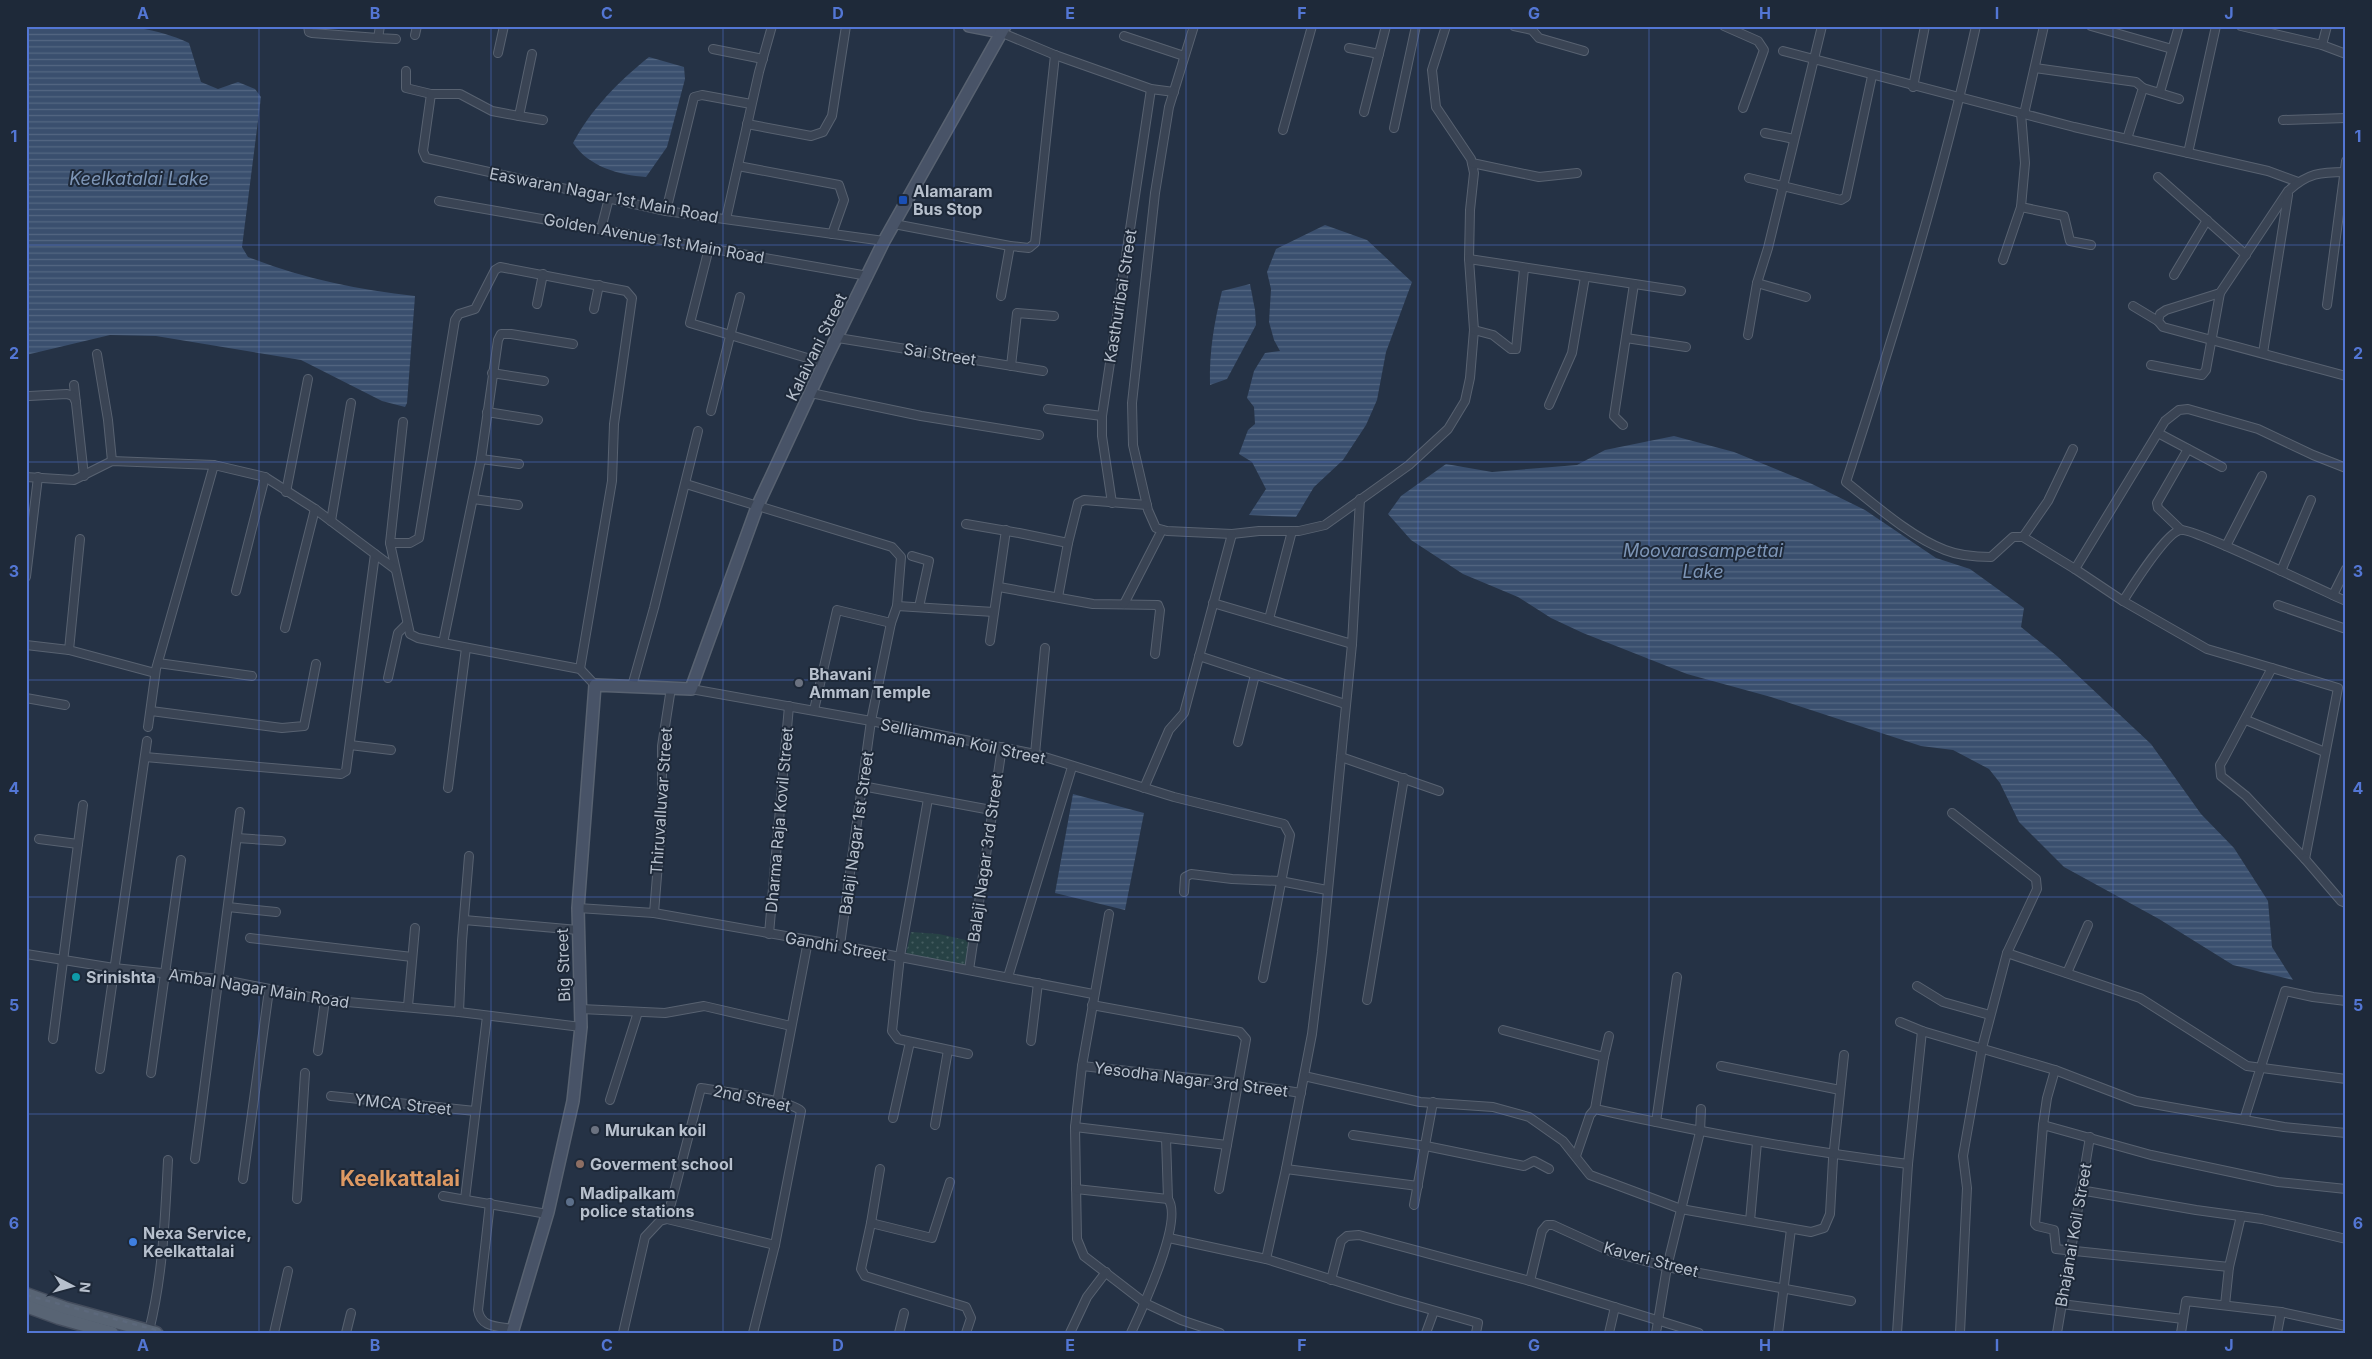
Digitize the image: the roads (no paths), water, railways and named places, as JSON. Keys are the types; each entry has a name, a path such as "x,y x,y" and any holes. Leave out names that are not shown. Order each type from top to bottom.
{"main road":[{"path":"26,1294 65,1308 153,1332"},
{"path":"26,1306 59,1318 112,1333"}],"street":[{"path":"308,26 312,33 396,39"},
{"path":"378,38 380,26"},
{"path":"415,35 417,26"},
{"path":"498,54 504,26"},
{"path":"726,219 747,124 772,26"},
{"path":"747,124 811,136 823,132 832,116 846,26"},
{"path":"969,26 1003,29 1055,55 1151,89 1174,92"},
{"path":"1194,26 1169,107 1155,193 1132,403 1133,445 1147,505 1154,524 1162,530 1232,534 1292,531 1324,525 1409,465 1448,429 1465,401 1470,378 1474,330 1469,259 1470,210 1474,172 1472,163 1436,107 1432,70 1443,27"},
{"path":"1283,130 1312,26"},
{"path":"1364,112 1386,26"},
{"path":"1394,128 1416,26"},
{"path":"1514,26 1532,30 1540,38 1584,51"},
{"path":"1724,26 1758,41 1764,50 1743,108"},
{"path":"1748,335 1757,283 1768,248 1822,26"},
{"path":"1912,87 1925,26"},
{"path":"1976,26 1960,99 1884,367 1846,482 1925,540 1946,551 1974,557 1992,557 2013,537 2023,537 2123,601 2207,648 2346,690"},
{"path":"2004,260 2021,207 2025,163 2022,114 2044,26"},
{"path":"2091,26 2172,49"},
{"path":"2160,92 2179,26"},
{"path":"2188,153 2216,26"},
{"path":"2240,26 2263,28 2346,54"},
{"path":"2322,45 2327,26"},
{"name":"Kalaivani Street","path":"691,689 757,507 824,363 838,338 884,241 1003,29"},
{"path":"1124,36 1184,56"},
{"path":"1349,48 1379,54"},
{"path":"713,49 763,59"},
{"path":"1783,51 1960,99 2268,171 2298,182"},
{"path":"519,116 532,54"},
{"path":"894,224 1010,246 1029,248 1035,244 1055,55"},
{"path":"2035,68 2136,82 2143,88 2179,99"},
{"path":"406,72 406,88 431,94 460,94 492,111 543,120"},
{"path":"1750,178 1841,200 1846,197 1872,76"},
{"path":"2127,139 2143,88"},
{"name":"Kasthuribai Street","path":"1112,503 1102,436 1102,416 1151,89"},
{"name":"Easwaran Nagar 1st Main Road","path":"431,94 423,151 426,158 666,211 884,241"},
{"path":"666,211 694,97 702,95 752,104"},
{"path":"2283,120 2346,118"},
{"path":"1765,133 1794,139"},
{"path":"2326,305 2346,160"},
{"path":"1472,163 1539,177 1577,173"},
{"path":"738,166 839,185 844,200 832,234"},
{"path":"2151,365 2202,375 2206,370 2220,293 2288,191 2298,182 2315,173 2345,172"},
{"path":"2158,177 2246,255"},
{"path":"2263,353 2288,191"},
{"path":"601,229 608,198"},
{"name":"Golden Avenue 1st Main Road","path":"439,201 868,276"},
{"path":"2021,207 2064,216 2070,241 2091,245"},
{"path":"2174,276 2207,220"},
{"path":"1002,296 1010,246"},
{"path":"709,248 690,323 824,363"},
{"path":"1469,259 1681,290"},
{"path":"390,543 410,543 419,538 454,320 458,314 475,309 496,270 500,267 626,291 632,298 614,424 612,481 580,670"},
{"path":"1474,330 1493,335 1511,349 1516,349 1524,268"},
{"path":"537,304 543,274"},
{"path":"1549,405 1572,354 1585,277"},
{"path":"1757,283 1806,297"},
{"path":"1623,425 1614,416 1634,284"},
{"path":"594,309 599,285"},
{"path":"2158,321 2160,314 2166,310 2220,293"},
{"path":"711,411 740,297"},
{"path":"2133,306 2158,321 2163,327 2346,376"},
{"path":"1011,366 1017,312 1054,316"},
{"path":"444,643 481,459 498,340 501,334 573,344"},
{"name":"Sai Street","path":"838,338 1043,371"},
{"path":"1626,338 1686,347"},
{"path":"97,354 108,420 112,461"},
{"path":"492,373 544,381"},
{"path":"286,492 308,379"},
{"path":"74,384 84,476"},
{"path":"29,396 61,393 72,396 76,402"},
{"path":"811,393 922,416 1039,435"},
{"path":"331,521 351,403"},
{"path":"1048,409 1102,416"},
{"path":"2074,568 2165,421 2179,410 2188,409 2258,429 2346,468"},
{"path":"487,412 538,420"},
{"path":"403,422 390,543 410,634 418,638 580,670 595,685 691,689"},
{"path":"632,686 686,484 698,431"},
{"path":"2158,433 2222,467"},
{"path":"2023,537 2048,501 2073,449"},
{"path":"2181,530 2158,508 2157,503 2188,449"},
{"path":"481,459 519,464"},
{"path":"26,476 74,480 112,461 214,465 265,477 315,509 395,569"},
{"path":"148,727 158,663 214,465"},
{"path":"2226,546 2262,476"},
{"path":"26,577 38,477"},
{"path":"236,591 265,477"},
{"name":"Balaji Nagar 1st Street","path":"686,484 892,547 901,557 896,606 871,721 840,945"},
{"path":"1266,1260 1312,1034 1321,962 1341,757 1344,704 1352,644 1360,498"},
{"path":"473,499 518,505"},
{"path":"1058,597 1078,503 1084,500 1147,505"},
{"path":"2281,571 2312,500"},
{"path":"285,628 315,509"},
{"path":"966,524 1006,530 1068,544"},
{"path":"990,642 1006,530"},
{"path":"1124,604 1162,530"},
{"path":"2123,601 2147,565 2172,535 2181,530 2190,531 2226,546 2346,601"},
{"path":"1269,619 1292,531"},
{"path":"1144,788 1168,730 1184,713 1232,534"},
{"path":"69,650 80,539"},
{"path":"144,757 341,774 346,772 362,638 375,554"},
{"path":"912,556 929,561 919,607"},
{"path":"2333,595 2346,570"},
{"path":"999,587 1093,604 1155,604 1160,607 1155,654"},
{"path":"1213,603 1352,644"},
{"path":"2278,605 2346,629"},
{"path":"896,606 994,612"},
{"path":"814,710 837,610 891,623"},
{"path":"388,678 398,633 407,624"},
{"path":"26,645 69,650 156,673"},
{"path":"448,788 466,648"},
{"path":"1035,754 1045,648"},
{"path":"1199,656 1344,704"},
{"path":"158,663 252,676"},
{"path":"151,711 282,728 298,728 304,726 316,664"},
{"path":"2272,668 2246,720 2220,765 2221,776 2246,796 2341,900 2346,903"},
{"path":"1238,742 1255,675"},
{"name":"Big Street","path":"513,1331 547,1214 573,1102 581,1027 578,908 595,685"},
{"name":"Thiruvalluvar Street","path":"654,913 662,814 662,746 671,688"},
{"path":"2305,859 2338,688"},
{"name":"Selliamman Koil Street","path":"691,689 814,710 1035,754 1144,788 1284,824 1288,828 1290,835 1280,881"},
{"path":"26,698 65,705"},
{"name":"Dharma Raja Kovil Street","path":"768,934 789,706"},
{"path":"2246,720 2325,752"},
{"path":"100,1069 147,741"},
{"path":"350,745 391,750"},
{"name":"Balaji Nagar 3rd Street","path":"969,970 991,810 1002,747"},
{"path":"1341,757 1439,791"},
{"path":"1008,977 1072,767"},
{"path":"1367,1000 1404,778"},
{"path":"862,786 991,810"},
{"path":"928,799 900,956 892,1031 898,1039 968,1054"},
{"path":"53,1039 83,805"},
{"path":"195,1159 240,812"},
{"path":"1952,813 2036,879 2037,889 2007,953 1982,1048 1964,1156 1967,1188 1960,1333"},
{"path":"237,838 281,841"},
{"path":"39,839 78,844"},
{"path":"459,1012 469,856"},
{"path":"151,1073 181,860"},
{"path":"1184,892 1185,877 1188,874 1232,879 1280,881 1327,890"},
{"path":"1263,978 1280,881"},
{"path":"228,907 276,912"},
{"name":"Gandhi Street","path":"578,908 654,913 900,956 1093,994"},
{"path":"1109,914 1093,994 1075,1127 1077,1239 1084,1256 1145,1303 1181,1320 1220,1333"},
{"path":"464,920 578,930"},
{"path":"2067,974 2088,925"},
{"path":"408,1006 414,928"},
{"path":"250,938 412,957"},
{"path":"776,1102 808,940"},
{"path":"2007,953 2140,998 2247,1066 2346,1079"},
{"name":"Ambal Nagar Main Road","path":"26,954 62,958 114,968 219,979 324,1000 408,1006 581,1027"},
{"path":"1656,1122 1677,977"},
{"path":"1031,1041 1038,983"},
{"path":"1917,986 1943,1002 1990,1015"},
{"path":"243,1179 269,990"},
{"path":"2244,1120 2286,991 2313,998 2346,1001"},
{"path":"318,1051 324,1000"},
{"path":"1092,1005 1240,1032 1245,1036 1219,1189"},
{"path":"581,1008 665,1013 704,1006 791,1026"},
{"path":"610,1100 638,1012"},
{"path":"465,1199 486,1016"},
{"path":"1900,1022 1922,1031 2055,1070 2136,1101 2284,1127 2346,1133"},
{"path":"1504,1030 1604,1057"},
{"path":"1897,1333 1908,1164 1922,1031"},
{"path":"1576,1156 1590,1115 1595,1109 1609,1036"},
{"path":"893,1118 910,1042"},
{"path":"935,1125 948,1050"},
{"path":"1304,1076 1420,1102 1493,1107 1529,1117 1563,1141 1590,1175 1681,1209 1811,1232 1824,1228 1830,1214 1833,1155 1844,1055"},
{"name":"Yesodha Nagar 3rd Street","path":"1082,1066 1301,1092"},
{"path":"1722,1066 1840,1090"},
{"path":"2055,1070 2047,1098 2043,1125 2035,1224 2054,1230 2056,1249 2229,1267"},
{"path":"297,1199 305,1073"},
{"name":"2nd Street","path":"667,1219 701,1088 797,1107 801,1112 775,1245"},
{"name":"YMCA Street","path":"331,1096 475,1111"},
{"path":"1414,1205 1433,1102"},
{"path":"1595,1109 1700,1132 1833,1155 1908,1164"},
{"path":"1656,1333 1667,1267 1700,1132 1701,1109"},
{"path":"2043,1125 2150,1154 2278,1182 2346,1189"},
{"path":"1075,1127 1227,1145"},
{"path":"1353,1135 1426,1146 1524,1166 1534,1161 1549,1168"},
{"name":"Bhajanai Koil Street","path":"2057,1333 2090,1137"},
{"path":"1131,1333 1145,1303 1169,1238 1172,1205 1168,1199 1166,1138"},
{"path":"1750,1222 1757,1142"},
{"path":"153,1332 166,1210 168,1160"},
{"path":"1286,1169 1418,1186"},
{"path":"880,1170 871,1223 860,1269 865,1276 966,1307 971,1318 966,1333"},
{"path":"871,1223 932,1238 950,1182"},
{"path":"1076,1189 1168,1199"},
{"path":"2080,1190 2298,1226 2346,1239"},
{"path":"443,1196 547,1214"},
{"path":"490,1203 478,1310 480,1319 484,1323 513,1331"},
{"path":"2225,1306 2229,1267 2241,1216"},
{"path":"623,1333 645,1237 660,1221 667,1219 775,1245 753,1333"},
{"name":"Kaveri Street","path":"1530,1280 1542,1231 1547,1224 1562,1228 1612,1252 1667,1267 1851,1302"},
{"path":"1778,1333 1791,1229"},
{"path":"1330,1280 1341,1241 1347,1236 1360,1235 1530,1280 1699,1333"},
{"path":"1169,1238 1266,1260 1478,1323 1476,1333"},
{"path":"274,1333 288,1271"},
{"path":"1070,1333 1087,1297 1106,1272"},
{"path":"2181,1333 2186,1301 2281,1312 2346,1326"},
{"path":"2061,1304 2184,1319"},
{"path":"1609,1333 1615,1306"},
{"path":"1426,1333 1434,1311"},
{"path":"2277,1333 2281,1312"},
{"path":"346,1333 351,1313"},
{"path":"899,1333 904,1313"}],"water":[{"name":"Keelkatalai Lake","path":"88,25 130,27 170,35 189,43 201,82 218,89 238,82 255,89 261,97 242,247 248,257 309,277 351,287 415,296 407,403 405,407 382,401 301,360 156,336 110,335 26,355 26,26"},
{"path":"649,57 684,67 685,79 667,147 646,177 615,172 596,164 587,158 573,143 588,119 606,96"},
{"path":"1325,225 1367,240 1412,282 1386,352 1377,400 1366,425 1343,460 1314,487 1296,517 1249,515 1266,489 1252,462 1239,454 1248,430 1255,424 1254,407 1247,398 1254,371 1265,353 1280,351 1274,340 1269,322 1271,289 1267,272 1276,249"},
{"path":"1250,284 1256,325 1227,379 1210,385 1210,361 1222,291"},
{"name":"Moovarasampettai Lake","path":"1674,436 1734,452 1810,483 1865,510 1936,558 1970,569 2024,608 2021,627 2057,656 2151,744 2201,814 2234,848 2268,901 2272,947 2293,980 2233,965 2159,919 2064,867 2019,822 2000,783 1989,769 1953,750 1921,746 1771,697 1687,674 1583,633 1551,618 1518,597 1463,574 1411,540 1388,514 1401,496 1446,464 1492,472 1577,465 1605,450"},
{"path":"1073,794 1144,813 1125,910 1055,893"}],"railway":[{"path":"26,1295 167,1333"}],"place":[{"name":"Alamaram Bus Stop","path":"903,200"},
{"name":"Bhavani Amman Temple","path":"799,683"},
{"name":"Srinishta","path":"76,977"},
{"name":"Murukan koil","path":"595,1130"},
{"name":"Goverment school","path":"580,1164"},
{"name":"Madipalkam police stations","path":"570,1202"},
{"name":"Nexa Service, Keelkattalai","path":"133,1242"}],"district":[{"name":"Keelkattalai","path":"400,1178"}]}
